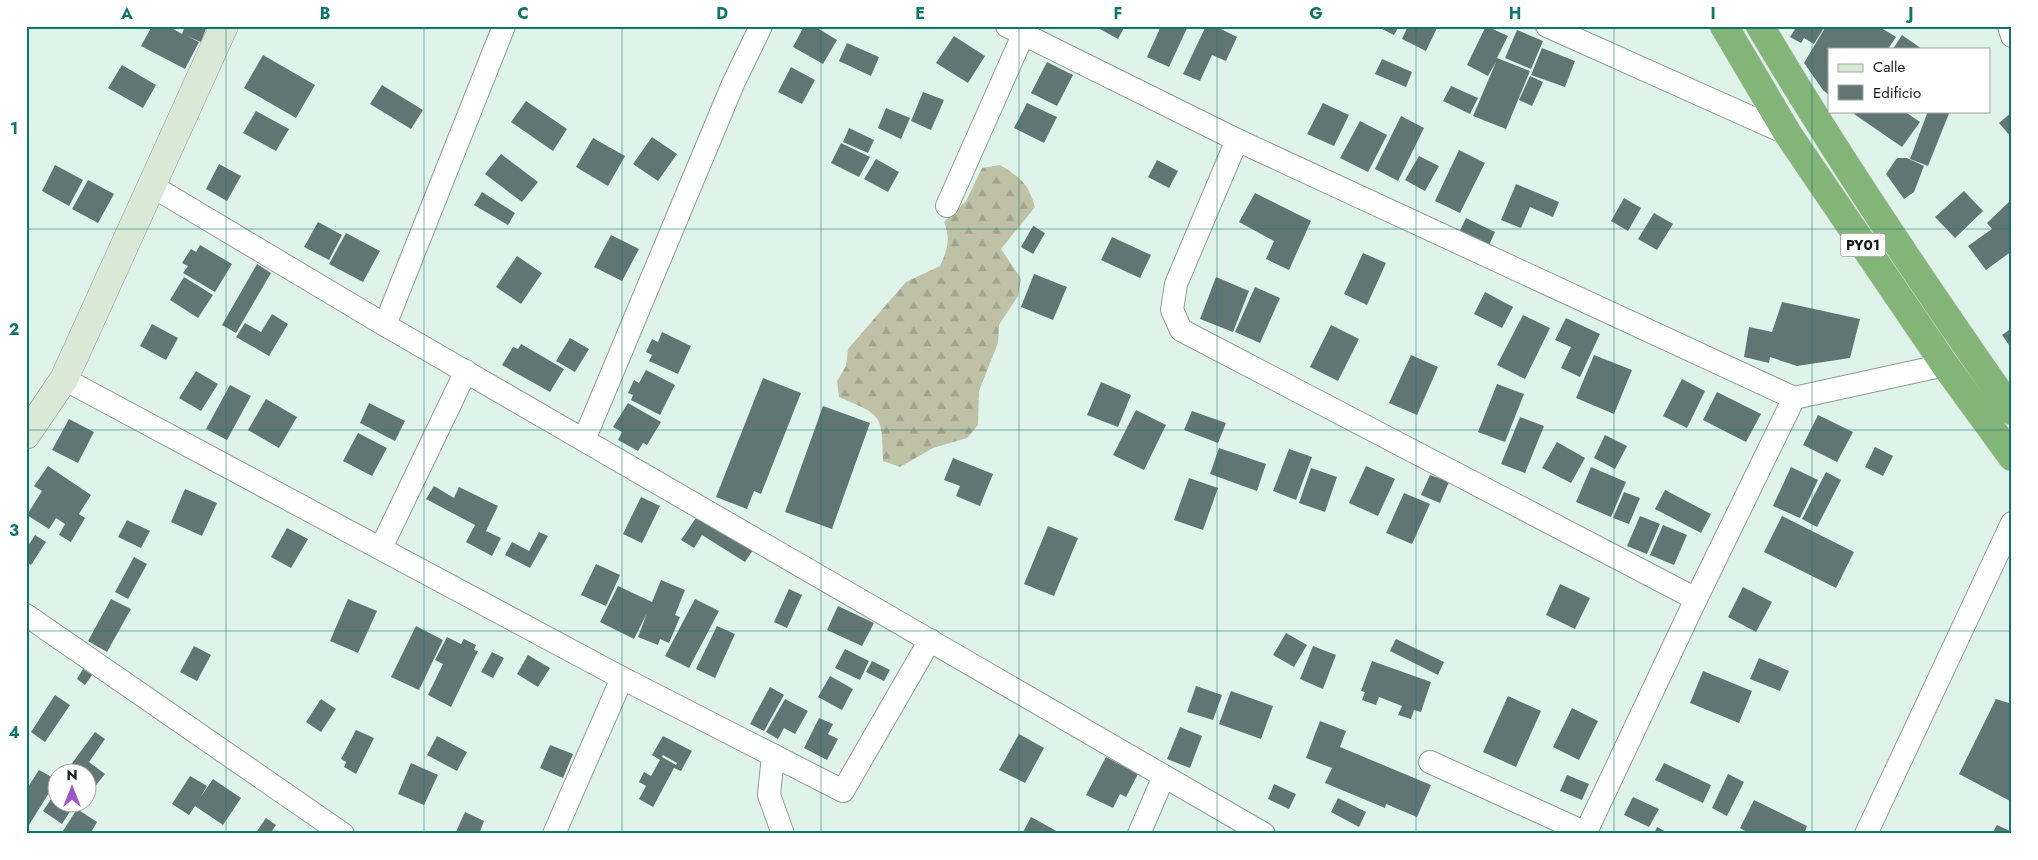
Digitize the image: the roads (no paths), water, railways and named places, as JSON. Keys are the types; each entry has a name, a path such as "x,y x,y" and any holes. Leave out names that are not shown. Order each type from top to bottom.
{"highway":[{"name":"PY01","path":"1724,26 1788,134 1945,365 2012,457"},
{"name":"PY01","path":"1760,26 1807,106 1902,252 2012,411"}],"street":[{"path":"26,435 64,380 224,26"},
{"path":"385,325 504,26"},
{"path":"584,440 733,84 761,26"},
{"path":"1547,26 1788,134"},
{"path":"2009,26 2012,36"},
{"path":"947,206 1015,31 1237,140 1794,398 1945,365"},
{"path":"1237,140 1176,284 1172,310 1181,330 1696,599"},
{"path":"152,186 385,325 1264,834"},
{"path":"381,548 466,371"},
{"path":"64,380 622,678 844,791 930,640"},
{"path":"1430,762 1585,833 1794,398"},
{"path":"1866,834 2012,523"},
{"path":"26,615 343,834"},
{"path":"554,834 622,678"},
{"path":"773,756 769,795 783,834"},
{"path":"1139,834 1164,776"}]}
